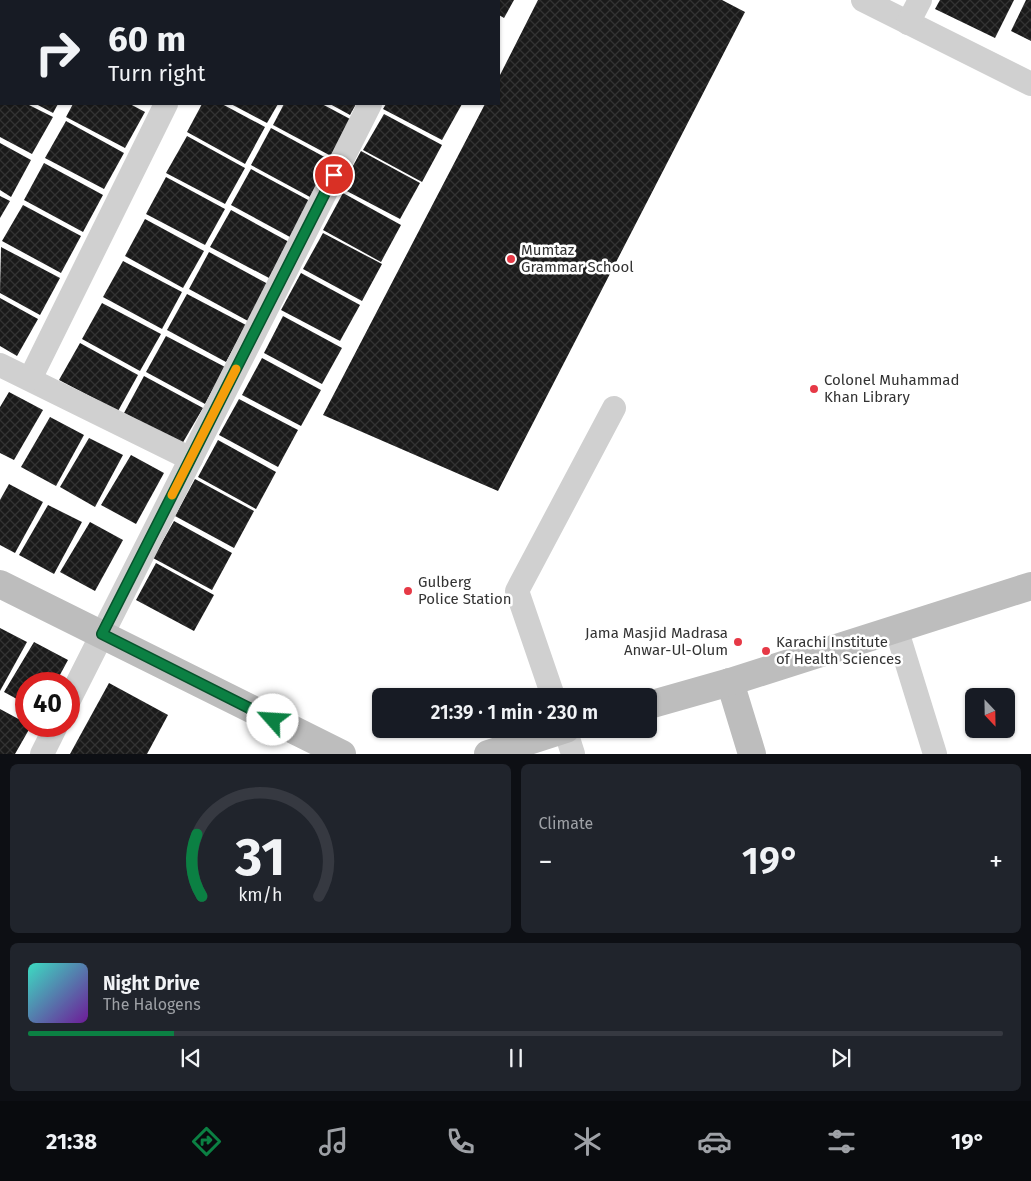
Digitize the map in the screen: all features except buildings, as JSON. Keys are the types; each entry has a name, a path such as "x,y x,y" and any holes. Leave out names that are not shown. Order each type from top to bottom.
{"street":[{"path":"863,0 1031,84"},
{"path":"908,23 920,0"},
{"path":"30,380 166,105"},
{"path":"80,678 369,105"},
{"path":"0,365 190,459"},
{"path":"551,688 517,591 614,408"},
{"path":"0,584 342,754"},
{"path":"657,703 730,682 1031,586"},
{"path":"896,628 935,754"},
{"path":"730,682 752,754"},
{"path":"42,754 50,737"},
{"path":"488,754 537,738"},
{"path":"568,738 573,754"}],"slow traffic":[{"path":"172,495 236,369"}],"place":[{"name":"Mumtaz Grammar School","path":"511,259"},
{"name":"Colonel Muhammad Khan Library","path":"814,389"},
{"name":"Gulberg Police Station","path":"408,591"},
{"name":"Jama Masjid Madrasa Anwar-Ul-Olum","path":"738,642"},
{"name":"Karachi Institute of Health Sciences","path":"766,651"}],"route":[{"path":"273,720 102,634 334,175"}]}
